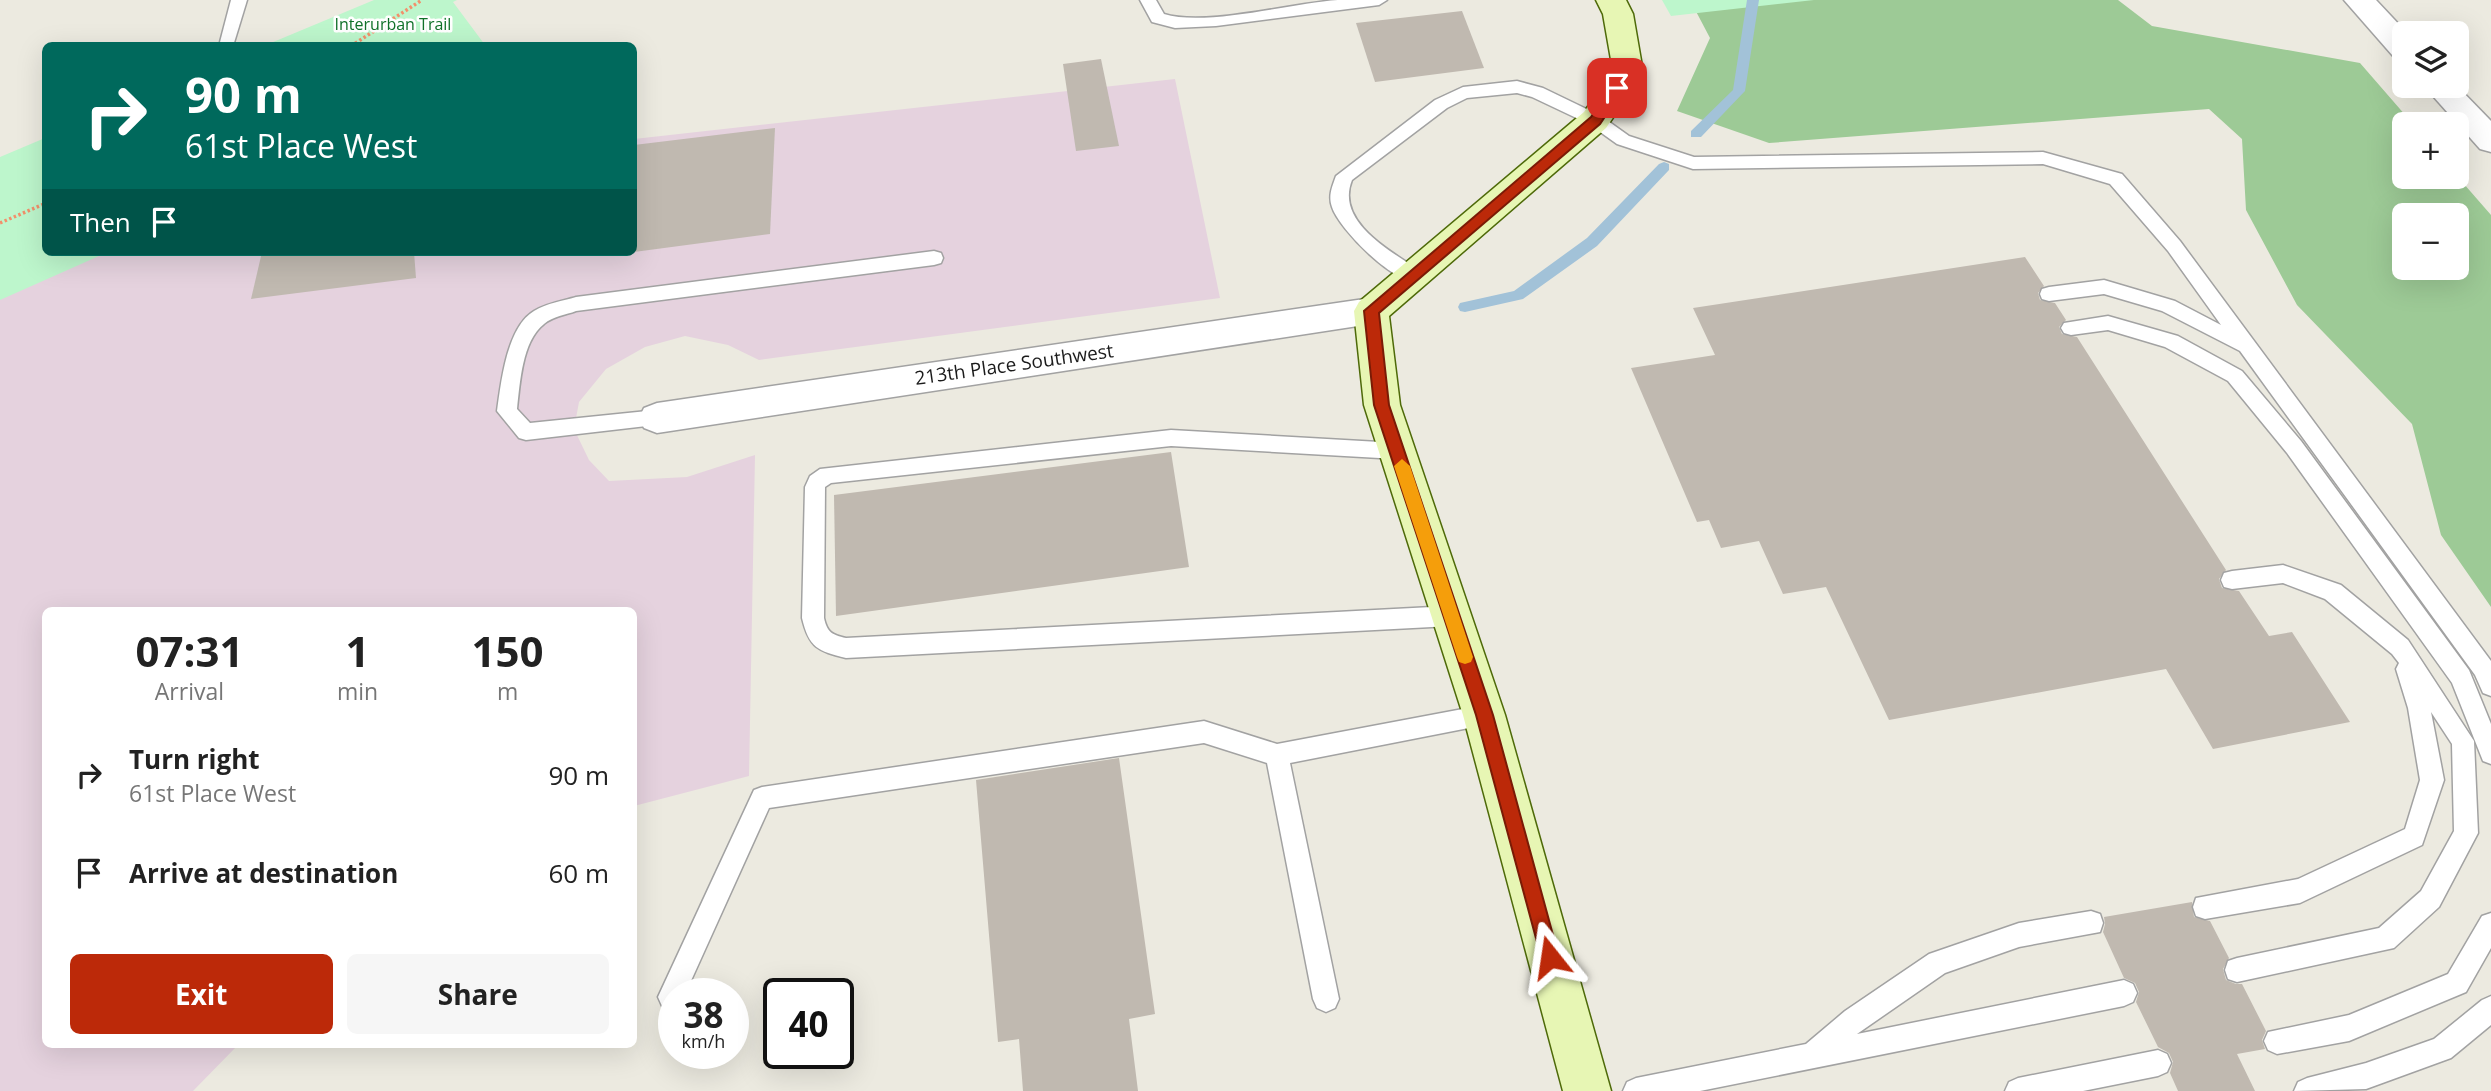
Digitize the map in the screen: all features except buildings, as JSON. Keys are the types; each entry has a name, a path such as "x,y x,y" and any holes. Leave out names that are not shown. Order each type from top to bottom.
{"street":[{"path":"1587,1091 1484,715 1382,405 1371,311 1595,120 1628,72 1618,14 1611,0"},
{"path":"2359,0 2392,36"},
{"path":"2450,98 2491,141"},
{"name":"213th Place Southwest","path":"657,418 1371,311"}],"lane":[{"path":"227,42 239,0"},
{"path":"1148,0 1158,18 1175,23 1216,21 1379,0"},
{"path":"1413,276 1363,239 1348,221 1340,206 1340,183 1345,176 1441,104 1463,93 1489,88 1517,87 1537,92 1595,120 1623,140 1693,163 2043,158 2116,179 2174,246 2483,668 2491,686"},
{"path":"657,418 526,432 507,411 510,378 529,326 540,316 576,304 934,258"},
{"path":"2049,294 2104,287 2168,306 2247,346"},
{"path":"2071,328 2108,323 2171,341 2235,376 2294,447 2461,677 2491,753"},
{"path":"1397,451 1171,438 827,475 817,482 815,487 813,618 816,631 825,643 846,648 1451,616"},
{"path":"2232,580 2283,574 2333,592 2400,646 2463,741 2466,833 2430,899 2385,939 2237,970"},
{"path":"2204,906 2300,891 2414,837 2432,780 2419,708 2400,646"},
{"path":"680,978 762,799 1203,732 1277,755 1484,715"},
{"path":"1277,755 1325,999"},
{"path":"1812,1054 1854,1020 1938,963 2019,935 2091,923"},
{"path":"2277,1041 2349,1028 2456,983 2491,925"},
{"path":"1636,1091 2124,993"},
{"path":"2307,1091 2366,1076 2442,1049 2491,1009"},
{"path":"2018,1091 2158,1063"}],"path":[{"path":"357,42 422,0"},
{"path":"0,223 42,204"}],"shaded area":[{"path":"1175,79 1220,298 759,360 728,345 685,336 645,347 606,369 579,402 574,429 589,460 609,481 687,477 755,455 749,776 637,805 637,607 42,607 42,1048 235,1048 193,1091 0,1091 0,288 72,256 637,256 637,139"}],"green space":[{"name":"Interurban Trail","path":"374,0 457,0 453,2 483,42 273,42"},
{"path":"1662,0 1814,0 1671,16"},
{"path":"1690,0 2118,0 2152,26 2360,63 2403,112 2392,112 2392,189 2468,189 2491,215 2491,607 2441,535 2412,424 2297,305 2246,210 2242,139 2209,109 1769,143 1677,111 1710,38"},
{"path":"42,139 42,256 99,256 0,300 0,157"}],"waterway":[{"path":"1696,134 1739,91 1753,0"},
{"path":"1465,307 1518,295 1592,242 1664,167"}],"slow traffic":[{"path":"1402,466 1465,657"}],"route":[{"path":"1550,957 1484,715 1382,405 1371,311 1595,120 1617,88"}]}
